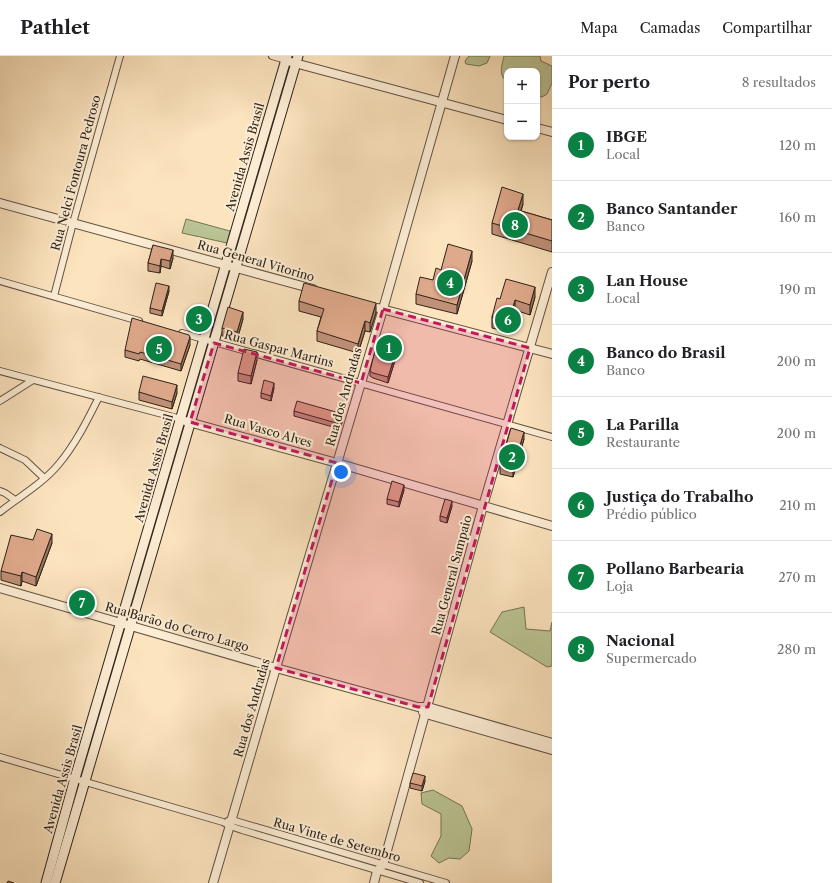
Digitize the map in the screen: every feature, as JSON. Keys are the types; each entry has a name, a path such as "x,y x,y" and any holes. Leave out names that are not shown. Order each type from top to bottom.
{"main road":[{"name":"Avenida Assis Brasil","path":"46,883 75,778 287,58"},
{"name":"Avenida Assis Brasil","path":"55,883 297,60"},
{"path":"278,87 288,90"},
{"path":"271,112 280,115"},
{"path":"244,206 253,209"},
{"path":"195,371 204,374"},
{"path":"146,538 156,541"}],"street":[{"name":"Rua Nelci Fontoura Pedroso","path":"54,296 120,56"},
{"path":"272,56 297,60 504,119"},
{"name":"Rua dos Andradas","path":"214,883 228,823 276,668 383,309 455,56"},
{"path":"540,129 552,132"},
{"name":"Rua General Vitorino","path":"0,203 324,292"},
{"name":"Rua General Sampaio","path":"374,883 380,868 427,711 483,506 552,272"},
{"path":"0,281 147,323"},
{"path":"368,305 552,354"},
{"name":"Rua Gaspar Martins","path":"176,332 552,437"},
{"name":"Rua Vasco Alves","path":"0,371 337,463 552,526"},
{"path":"0,401 33,380"},
{"path":"0,512 57,466 83,430 99,397"},
{"path":"0,448 25,460 44,478"},
{"path":"0,491 6,493 15,500"},
{"name":"Rua Barão do Cerro Largo","path":"0,588 276,668 418,707 552,750"},
{"name":"Rua Barão do Cerro Largo","path":"427,711 552,743"},
{"name":"Rua Vinte de Setembro","path":"0,757 380,868 446,883"},
{"name":"Rua Vinte de Setembro","path":"380,868 420,883"}],"highlighted area":[{"path":"383,309 530,348 428,707 418,707 276,668 337,463 190,422 214,343 361,383"}],"green space":[{"path":"469,56 490,56 487,63 479,66 466,64 465,61"},
{"path":"504,56 540,56 541,61 552,66 552,83 547,94 540,97 540,68 504,68 504,79 502,76"},
{"path":"186,219 230,231 227,243 182,233"},
{"path":"524,607 526,629 550,631 552,622 552,666 547,667 490,632 502,612"},
{"path":"433,790 462,806 472,829 469,851 460,859 449,858 439,863 431,856 441,836 441,814 422,804 421,793"}],"building":[{"path":"502,187 523,194 518,210 552,220 552,241 492,223"},
{"path":"448,244 472,251 457,305 416,294 420,277 433,280 436,268 441,270"},
{"path":"153,245 173,250 170,261 161,259 160,266 148,263"},
{"path":"506,279 535,287 530,305 515,300 509,322 492,317 497,298 500,299"},
{"path":"156,283 169,286 162,311 150,308"},
{"path":"304,283 376,303 370,323 365,321 358,344 317,331 324,309 299,301"},
{"path":"197,305 206,307 201,326 198,327 191,325"},
{"path":"228,307 243,312 237,332 222,328"},
{"path":"132,318 189,335 190,337 181,364 140,352 139,354 125,350"},
{"path":"381,336 400,342 388,377 370,371 375,351"},
{"path":"244,349 257,352 251,376 238,373"},
{"path":"143,376 177,385 172,402 139,392"},
{"path":"264,380 274,383 271,396 261,393"},
{"path":"297,401 343,414 340,424 294,411"},
{"path":"511,428 524,432 513,469 500,466"},
{"path":"392,481 404,485 399,502 387,499"},
{"path":"445,499 452,501 447,518 440,516"},
{"path":"37,529 52,534 36,577 22,572 21,576 1,571 11,535 33,540"},
{"path":"413,773 425,776 422,786 410,783"}],"place":[{"name":"Nacional","path":"515,225"},
{"name":"Banco do Brasil","path":"450,283"},
{"name":"Lan House","path":"199,319"},
{"name":"Justiça do Trabalho","path":"508,320"},
{"name":"IBGE","path":"389,348"},
{"name":"La Parilla","path":"159,349"},
{"name":"Banco Santander","path":"512,457"},
{"name":"Pollano Barbearia","path":"82,603"}]}
